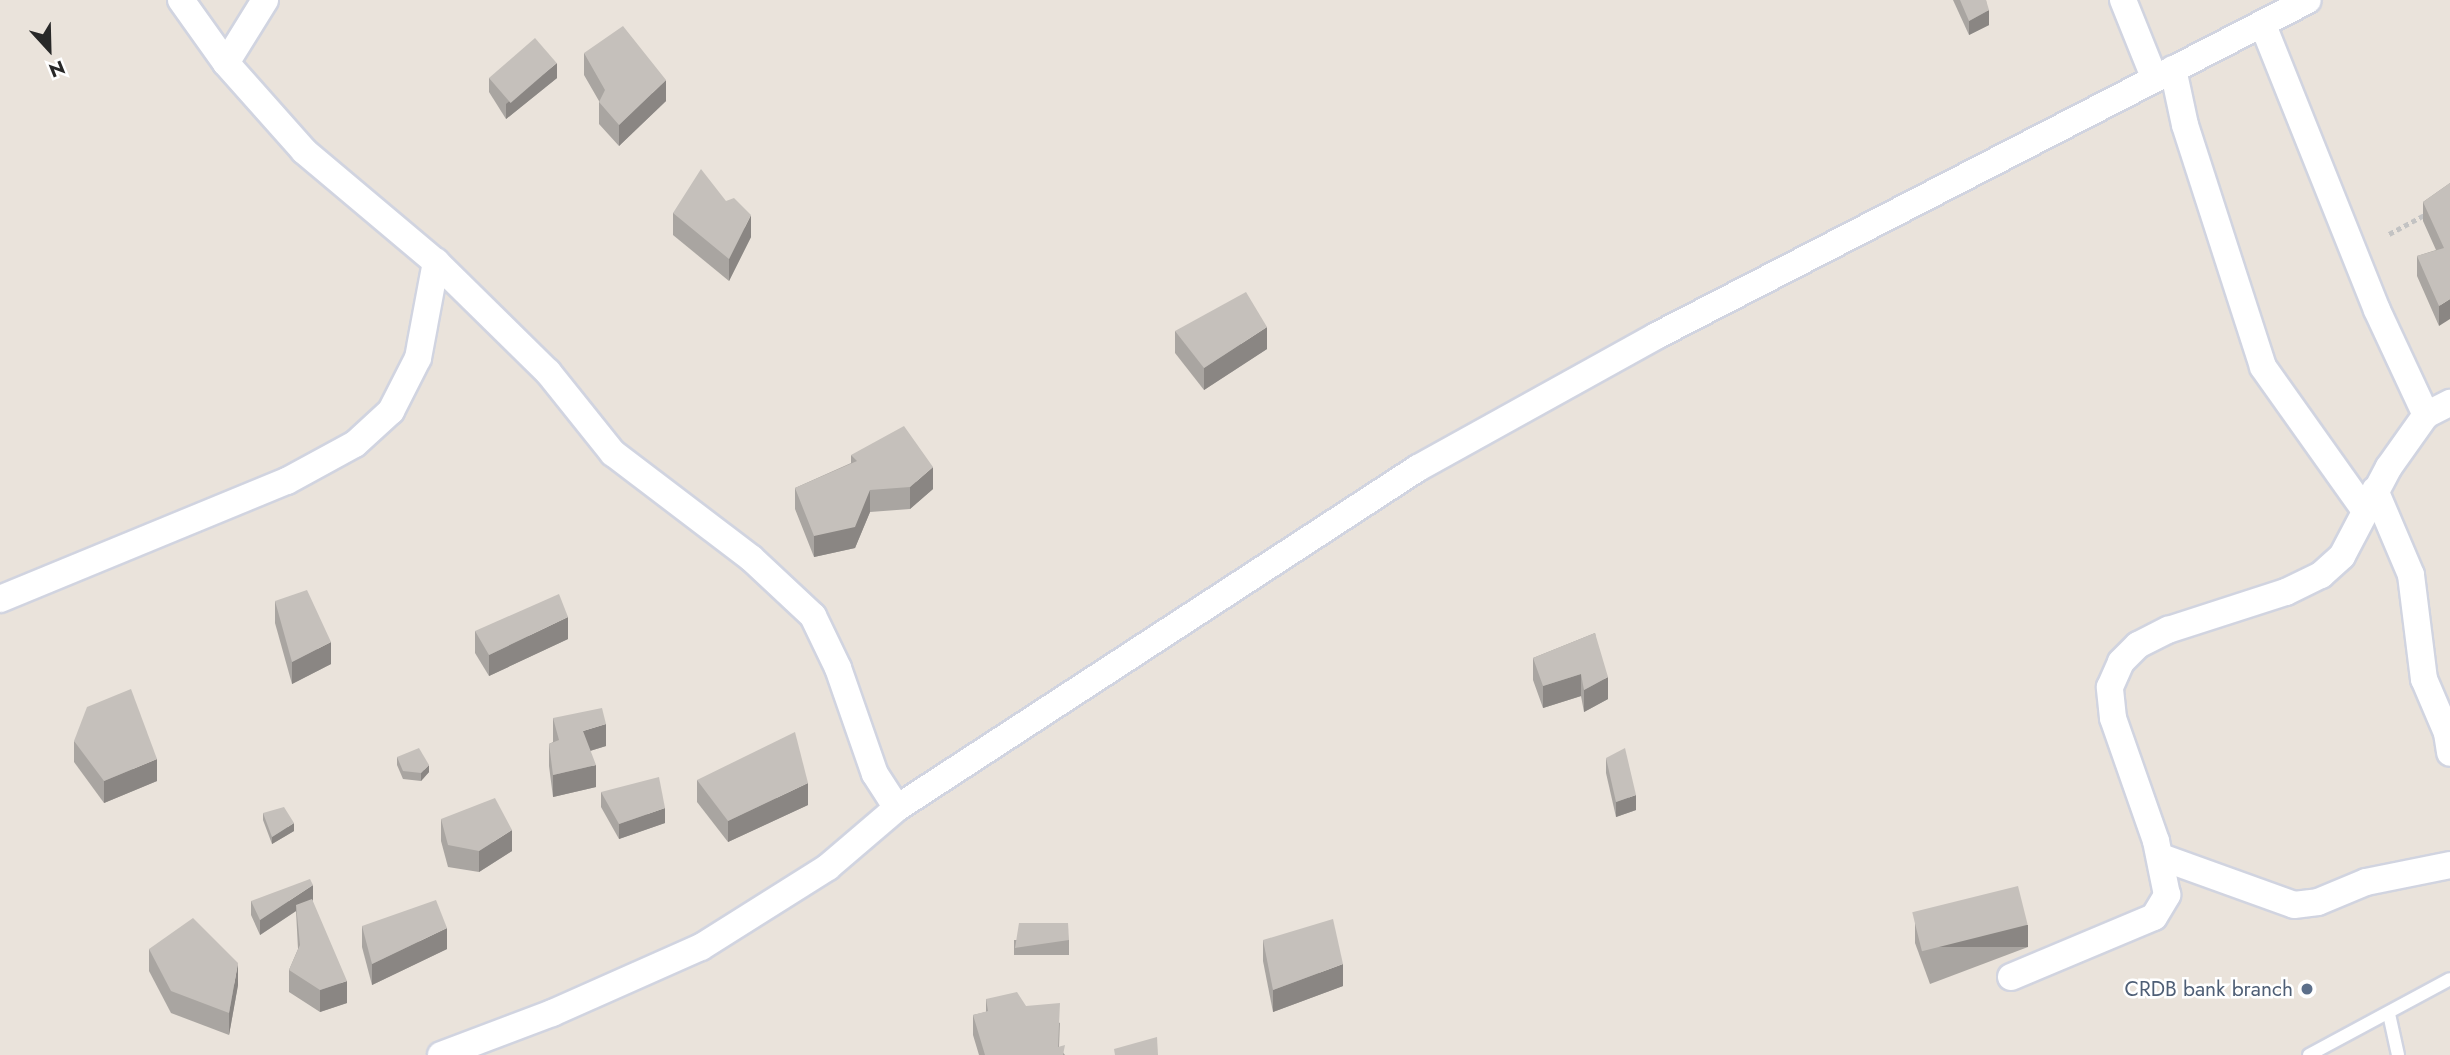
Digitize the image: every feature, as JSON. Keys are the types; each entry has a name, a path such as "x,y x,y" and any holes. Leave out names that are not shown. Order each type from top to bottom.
{"street":[{"path":"181,0 226,63 304,151 436,262 548,372 613,453 751,558 813,616 838,668 875,774 897,808"},
{"path":"226,63 265,0"},
{"path":"2123,0 2163,73 2263,367 2370,500 2411,575 2424,680 2447,733 2450,753"},
{"path":"441,1055 701,947 828,867 897,808 1418,468 1656,336 2308,0"},
{"path":"2263,24 2377,310 2426,415"},
{"path":"0,599 287,481 355,444 391,411 418,358 436,262"},
{"path":"2011,976 2154,917 2167,895 2161,857 2113,719 2110,687 2120,662 2138,645 2168,630 2286,592 2321,575 2342,556 2370,500 2426,415 2450,402"},
{"path":"2161,857 2294,905 2318,902 2366,882 2450,865"}],"lane":[{"path":"2309,1055 2450,979"},
{"path":"2389,1014 2398,1055"}],"path":[{"path":"2389,234 2438,208"}],"building":[{"path":"1960,0 1986,0 1989,10 1969,21"},
{"path":"623,26 666,80 619,125 599,102 605,90 584,53"},
{"path":"535,38 557,63 511,103 489,78"},
{"path":"701,169 726,201 734,198 751,215 729,259 673,213"},
{"path":"2450,183 2450,299 2439,306 2417,256 2444,248 2423,202"},
{"path":"1246,292 1267,327 1204,368 1175,331"},
{"path":"904,426 933,467 910,487 870,490 855,527 814,536 795,488 857,461 851,455"},
{"path":"307,590 331,642 292,662 275,601"},
{"path":"559,594 568,617 489,655 475,631"},
{"path":"1595,633 1608,677 1584,690 1581,674 1543,686 1533,658"},
{"path":"131,689 157,759 104,781 74,741 87,707"},
{"path":"602,708 606,724 583,731 596,765 553,775 549,744 559,740 553,718"},
{"path":"795,732 808,783 728,821 697,780"},
{"path":"419,748 429,765 421,773 403,771 397,757"},
{"path":"1625,748 1636,795 1616,802 1606,758"},
{"path":"659,777 665,808 619,824 601,792"},
{"path":"495,798 512,830 479,851 448,845 441,819"},
{"path":"284,807 294,823 272,837 263,813"},
{"path":"310,879 313,885 260,920 251,901"},
{"path":"2018,886 2028,925 1922,951 1912,912"},
{"path":"312,899 347,981 320,990 289,970 300,945 296,905"},
{"path":"436,900 447,928 372,964 362,926"},
{"path":"193,918 238,963 229,1013 171,991 149,949"},
{"path":"1333,919 1343,964 1273,990 1263,940"},
{"path":"1019,923 1068,923 1069,940 1015,948"},
{"path":"1017,992 1026,1006 1060,1003 1058,1047 1065,1045 1063,1055 985,1055 973,1015 988,1011 986,999"},
{"path":"1157,1037 1158,1055 1115,1055 1114,1049"}],"place":[{"name":"CRDB bank branch","path":"2307,989"}]}
